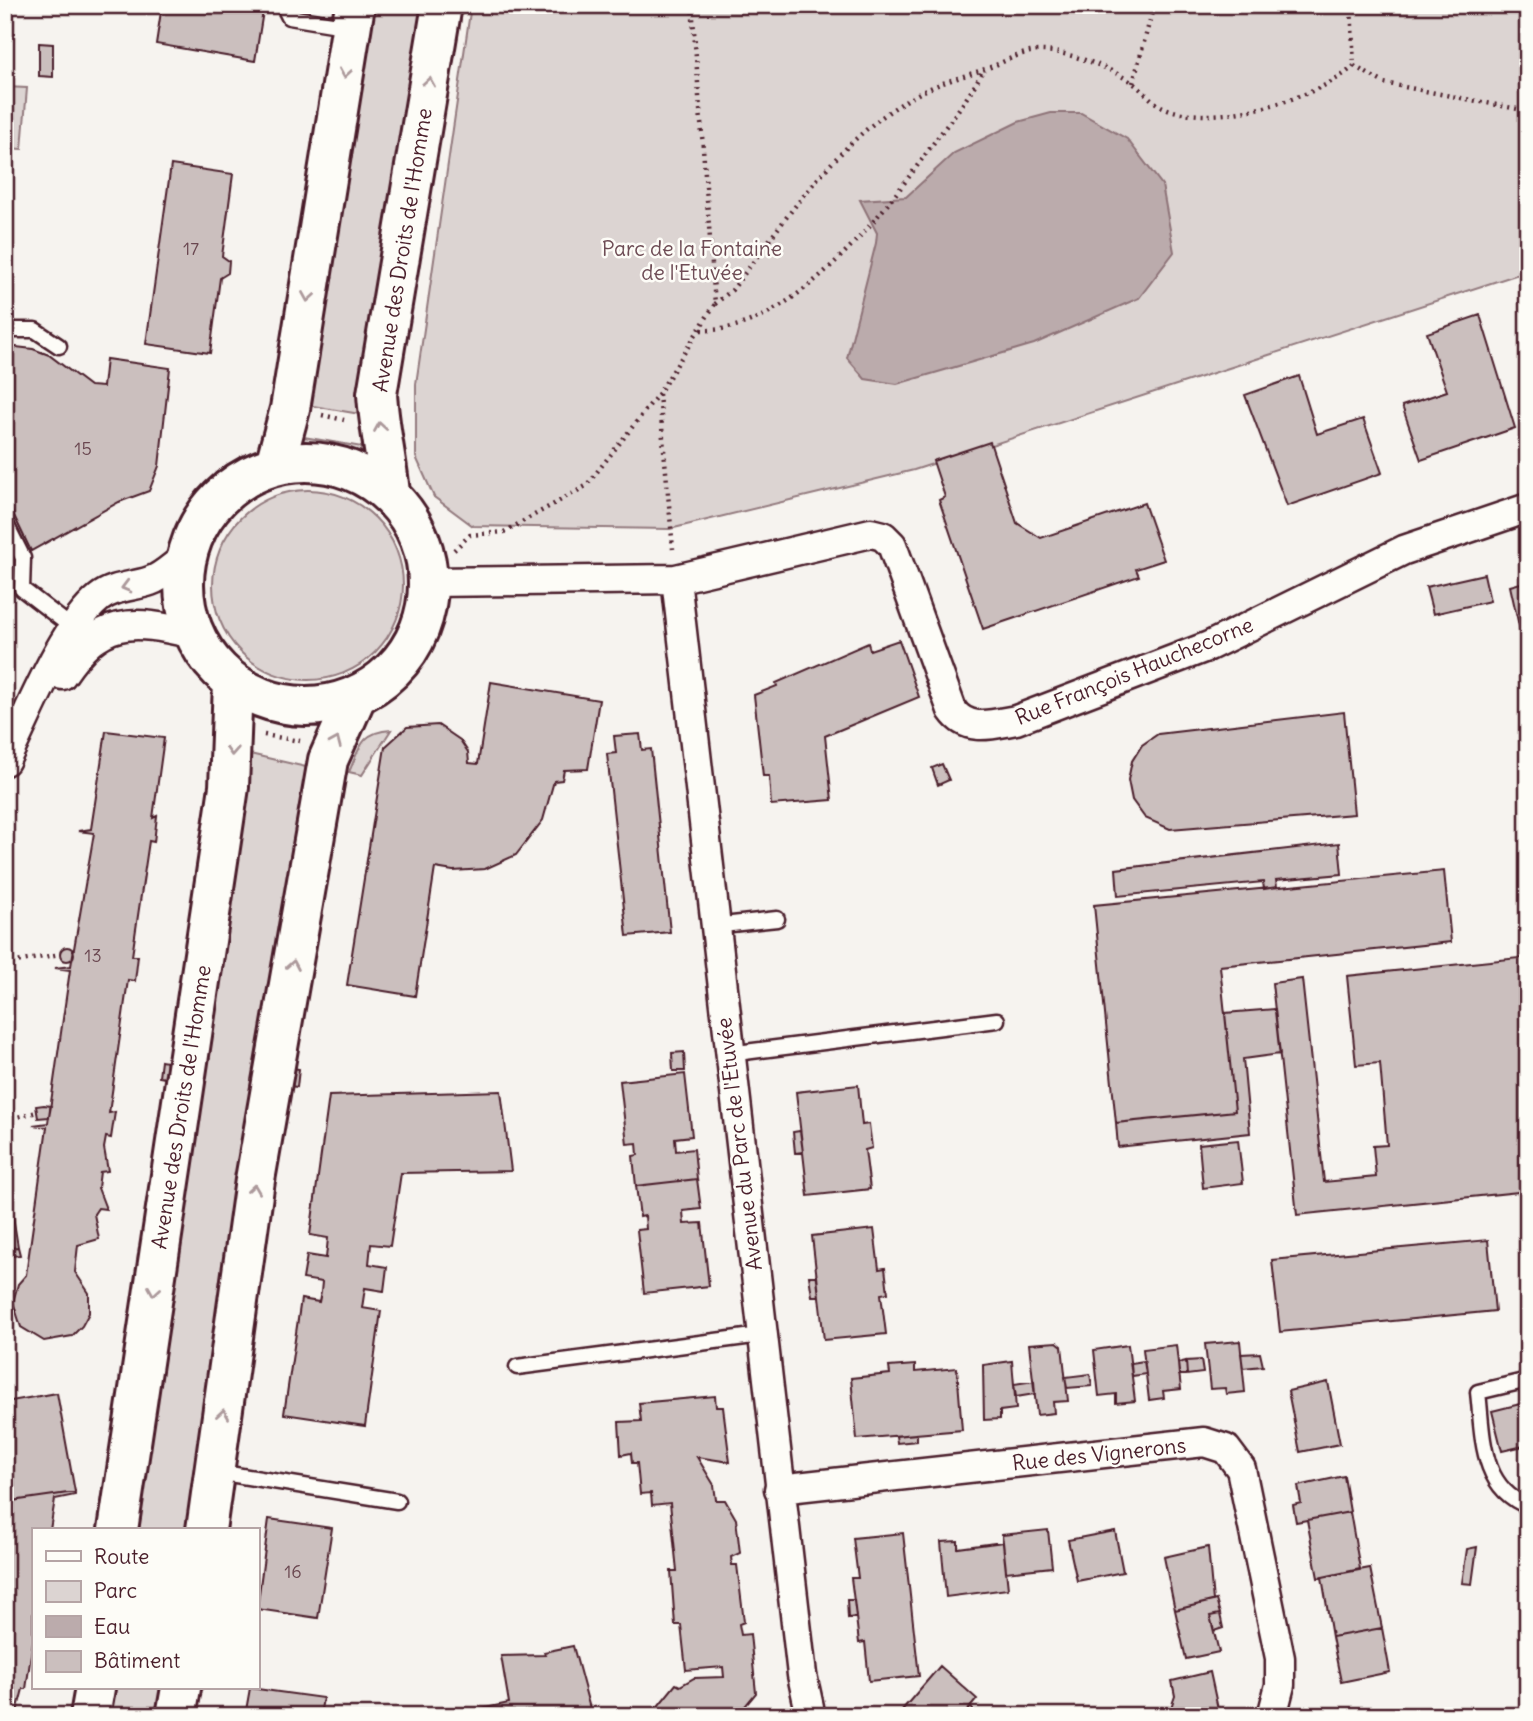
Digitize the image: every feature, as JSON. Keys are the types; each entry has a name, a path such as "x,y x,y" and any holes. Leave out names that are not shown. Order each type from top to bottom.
{"main road":[{"name":"Avenue des Droits de l'Homme","path":"390,494 388,464 379,427 377,394 442,5"},
{"path":"275,465 290,409 354,16"},
{"path":"306,461 336,465 365,476 390,494 411,520 420,540 429,582 425,618 410,650 386,677 356,696 325,706 292,706 261,699 233,683 210,661 193,634 183,596 186,557 197,525 217,498 244,478 275,465 306,461"},
{"name":"Avenue des Droits de l'Homme","path":"118,1528 227,801 233,683"},
{"path":"206,1528 255,1180 326,774 334,747 356,696"},
{"path":"90,1716 94,1690"},
{"path":"176,1716 181,1690"}],"street":[{"name":"Rue François Hauchecorne","path":"429,582 676,579 871,533 883,536 892,545 952,710 968,724 983,726 1016,720 1209,646 1404,550 1528,508"},
{"path":"6,760 74,629 101,596 153,580 186,557"},
{"name":"Avenue du Parc de l'Etuvée","path":"676,579 779,1489 802,1675 810,1713"},
{"path":"6,760 77,653 99,634 121,626 145,623 193,634"},
{"name":"Rue des Vignerons","path":"779,1489 1204,1442 1226,1449 1241,1469 1280,1658 1280,1685 1272,1716"}],"lane":[{"path":"283,5 289,17 354,16"},
{"path":"5,330 35,330 59,346"},
{"path":"5,523 23,558 22,589 74,629"},
{"path":"714,926 777,919"},
{"path":"729,1054 998,1020"},
{"path":"517,1367 761,1335"},
{"path":"1528,1380 1478,1392 1486,1463 1506,1496 1528,1506"},
{"path":"216,1472 397,1501"}],"path":[{"path":"692,5 715,304"},
{"path":"1133,83 1154,5"},
{"path":"1351,5 1354,66"},
{"path":"454,550 470,535 504,532 586,486 659,393 715,304 732,290 829,167 868,129 915,95 1031,51 1067,54 1133,83 1165,108 1198,114 1246,111 1279,104 1341,78 1354,66"},
{"path":"1354,66 1384,83 1528,111"},
{"path":"701,330 718,331 750,320 796,295 833,265 877,217 954,116 983,70"},
{"path":"659,393 676,579"},
{"path":"320,415 346,420"},
{"path":"232,729 334,747"},
{"path":"5,964 60,954"},
{"path":"5,1120 37,1112"}],"green space":[{"path":"370,5 425,5 360,414 307,405"},
{"name":"Parc de la Fontaine de l'Etuvée","path":"471,5 1528,5 1528,271 914,470 670,529 473,526 434,497 416,457 416,384"},
{"path":"5,87 27,88 22,149 5,148"},
{"path":"298,436 362,447 360,453 350,457 305,449"},
{"path":"308,490 344,497 375,518 396,549 403,585 396,621 375,652 344,673 308,680 272,673 241,652 220,621 213,585 220,549 241,518 272,497"},
{"path":"391,730 362,775 349,772 359,748 367,738 381,731"},
{"path":"250,754 306,767 189,1528 130,1528 166,1267"},
{"path":"108,1690 164,1690 159,1716 104,1716"}],"water":[{"path":"1051,113 1081,113 1127,139 1162,185 1174,252 1139,298 1034,344 897,384 865,379 847,358 877,233 860,200 906,197 954,153 1018,122"}],"building":[{"path":"162,5 264,5 255,61 156,44"},
{"path":"39,43 53,44 53,77 39,76"},
{"path":"171,165 233,174 222,256 229,261 228,273 220,278 210,353 146,344"},
{"path":"1480,315 1515,428 1421,460 1402,406 1447,391 1427,333"},
{"path":"16,347 49,355 90,386 103,387 106,359 170,368 159,466 149,491 119,502 31,551 5,497 5,349"},
{"path":"1299,376 1317,434 1363,419 1382,473 1287,506 1245,395"},
{"path":"990,442 1017,523 1041,538 1144,503 1164,560 1136,569 1139,576 983,629 939,500 945,497 933,461"},
{"path":"1484,574 1490,601 1433,614 1426,587"},
{"path":"1528,581 1528,647 1524,648 1510,586"},
{"path":"899,640 919,697 825,736 832,800 771,805 769,776 763,776 754,695 868,643 870,650"},
{"path":"491,682 599,700 588,769 564,770 562,780 554,781 543,820 516,855 485,869 453,871 435,868 415,996 347,985 385,747 407,727 438,725 460,740 468,752 469,763 478,764"},
{"path":"1344,712 1354,814 1170,829 1145,818 1132,800 1128,780 1132,761 1142,745 1158,734"},
{"path":"106,731 164,738 153,818 157,816 154,842 149,841 132,956 138,956 135,981 128,980 109,1113 115,1112 111,1138 106,1137 104,1148 108,1171 100,1172 98,1188 106,1209 98,1208 94,1214 99,1239 78,1245 75,1272 89,1293 89,1313 72,1336 44,1341 21,1327 13,1302 18,1284 26,1275 47,1127 33,1125 48,1123 70,970 55,968 71,966 94,833 78,831 91,829"},
{"path":"640,734 642,750 651,749 670,932 627,936 607,754 616,753 614,736"},
{"path":"942,764 949,780 938,785 932,768"},
{"path":"1339,843 1342,874 1276,880 1277,887 1264,889 1263,882 1118,896 1116,869"},
{"path":"1444,871 1451,942 1220,966 1235,1111 1116,1123 1094,905"},
{"path":"67,947 72,949 72,959 67,961 62,959 60,954 62,949"},
{"path":"1528,957 1528,1191 1297,1215 1272,983 1302,979 1324,1182 1376,1177 1373,1146 1387,1145 1380,1063 1356,1065 1347,976"},
{"path":"1275,1009 1280,1054 1243,1059 1250,1133 1118,1147 1116,1123 1235,1111 1225,1013"},
{"path":"684,1052 685,1071 673,1071 672,1053"},
{"path":"161,1061 167,1062 165,1078 159,1077"},
{"path":"293,1068 299,1069 297,1087 290,1086"},
{"path":"685,1074 692,1136 675,1138 676,1151 694,1149 697,1179 636,1186 633,1156 638,1155 637,1143 627,1144 620,1081"},
{"path":"858,1085 862,1125 869,1124 872,1148 865,1150 870,1189 808,1196 796,1092"},
{"path":"501,1091 511,1171 401,1173 390,1246 371,1244 369,1264 387,1267 384,1291 365,1288 362,1308 381,1311 365,1426 284,1414 301,1299 319,1302 321,1292 322,1282 303,1279 307,1255 326,1258 328,1238 310,1235 329,1096"},
{"path":"36,1106 51,1106 49,1117 38,1118"},
{"path":"800,1131 803,1152 795,1153 793,1132"},
{"path":"1238,1140 1243,1183 1203,1188 1199,1144"},
{"path":"697,1179 701,1209 683,1211 684,1224 702,1223 709,1286 644,1293 637,1230 646,1229 645,1216 640,1217 636,1186"},
{"path":"11,1201 12,1210 5,1211 5,1202"},
{"path":"12,1210 18,1247 5,1249 5,1211"},
{"path":"874,1229 879,1269 885,1268 888,1293 881,1294 886,1334 824,1340 812,1236"},
{"path":"1488,1240 1495,1311 1280,1332 1272,1260"},
{"path":"18,1247 20,1255 5,1257 5,1249"},
{"path":"809,1276 817,1276 819,1296 812,1296"},
{"path":"1240,1341 1245,1392 1226,1394 1225,1388 1210,1389 1205,1344"},
{"path":"1057,1342 1062,1346 1068,1401 1053,1402 1054,1413 1037,1415 1029,1344"},
{"path":"1128,1345 1135,1401 1116,1403 1116,1394 1099,1396 1094,1350"},
{"path":"1176,1345 1181,1389 1163,1391 1164,1398 1149,1400 1143,1349"},
{"path":"1260,1353 1263,1366 1243,1368 1241,1354"},
{"path":"1201,1360 1203,1373 1187,1375 1186,1361"},
{"path":"1012,1361 1016,1409 1000,1411 1000,1419 984,1420 983,1365"},
{"path":"1144,1361 1146,1374 1132,1376 1131,1363"},
{"path":"1186,1361 1187,1375 1179,1375 1178,1363"},
{"path":"915,1365 915,1372 957,1368 962,1430 857,1439 851,1378 890,1374 889,1367"},
{"path":"1090,1374 1092,1386 1067,1388 1065,1377"},
{"path":"1034,1381 1035,1394 1016,1397 1014,1384"},
{"path":"1328,1382 1340,1444 1300,1452 1288,1391"},
{"path":"57,1393 75,1492 5,1502 5,1402"},
{"path":"715,1396 716,1407 723,1407 730,1462 697,1457 714,1485 716,1500 725,1500 736,1519 740,1553 731,1557 732,1565 737,1565 744,1622 739,1624 741,1635 750,1634 756,1693 737,1716 650,1716 676,1684 680,1686 694,1678 724,1677 723,1667 686,1670 681,1625 675,1625 671,1571 677,1571 670,1503 652,1505 651,1493 640,1494 637,1463 632,1463 631,1453 621,1455 619,1422 641,1421 639,1403"},
{"path":"1528,1402 1528,1445 1502,1451 1492,1411"},
{"path":"917,1434 917,1441 897,1443 896,1436"},
{"path":"1344,1476 1350,1512 1296,1522 1293,1505 1301,1503 1298,1486"},
{"path":"75,1492 75,1495 55,1499 50,1528 32,1528 32,1648 26,1689 23,1689 16,1716 5,1716 5,1502"},
{"path":"1350,1512 1360,1569 1318,1578 1307,1520"},
{"path":"269,1519 332,1528 318,1618 259,1609"},
{"path":"1048,1530 1052,1567 1006,1572 1002,1535"},
{"path":"1115,1531 1123,1572 1077,1581 1068,1540"},
{"path":"903,1533 919,1676 869,1681 865,1642 859,1643 851,1578 858,1578 853,1538"},
{"path":"958,1541 958,1548 1003,1542 1008,1589 946,1597 941,1542"},
{"path":"1208,1547 1213,1601 1175,1610 1164,1557"},
{"path":"1477,1547 1472,1584 1462,1583 1467,1549"},
{"path":"1370,1568 1382,1628 1332,1637 1322,1577"},
{"path":"847,1600 854,1600 856,1617 848,1618"},
{"path":"1216,1600 1220,1614 1210,1616 1219,1652 1186,1659 1175,1610"},
{"path":"1220,1614 1223,1628 1214,1631 1210,1616"},
{"path":"1382,1628 1390,1672 1341,1682 1332,1637"},
{"path":"573,1646 592,1716 478,1716 476,1710 509,1703 501,1656 545,1655 544,1652"},
{"path":"940,1666 977,1699 963,1716 909,1716 902,1710"},
{"path":"1210,1672 1218,1709 1215,1716 1168,1716 1175,1696 1172,1681"},
{"path":"250,1690 323,1698 320,1716 245,1716"},
{"path":"971,1707 977,1716 963,1716"},
{"path":"1455,1711 1482,1715 1482,1716 1455,1716"}]}
